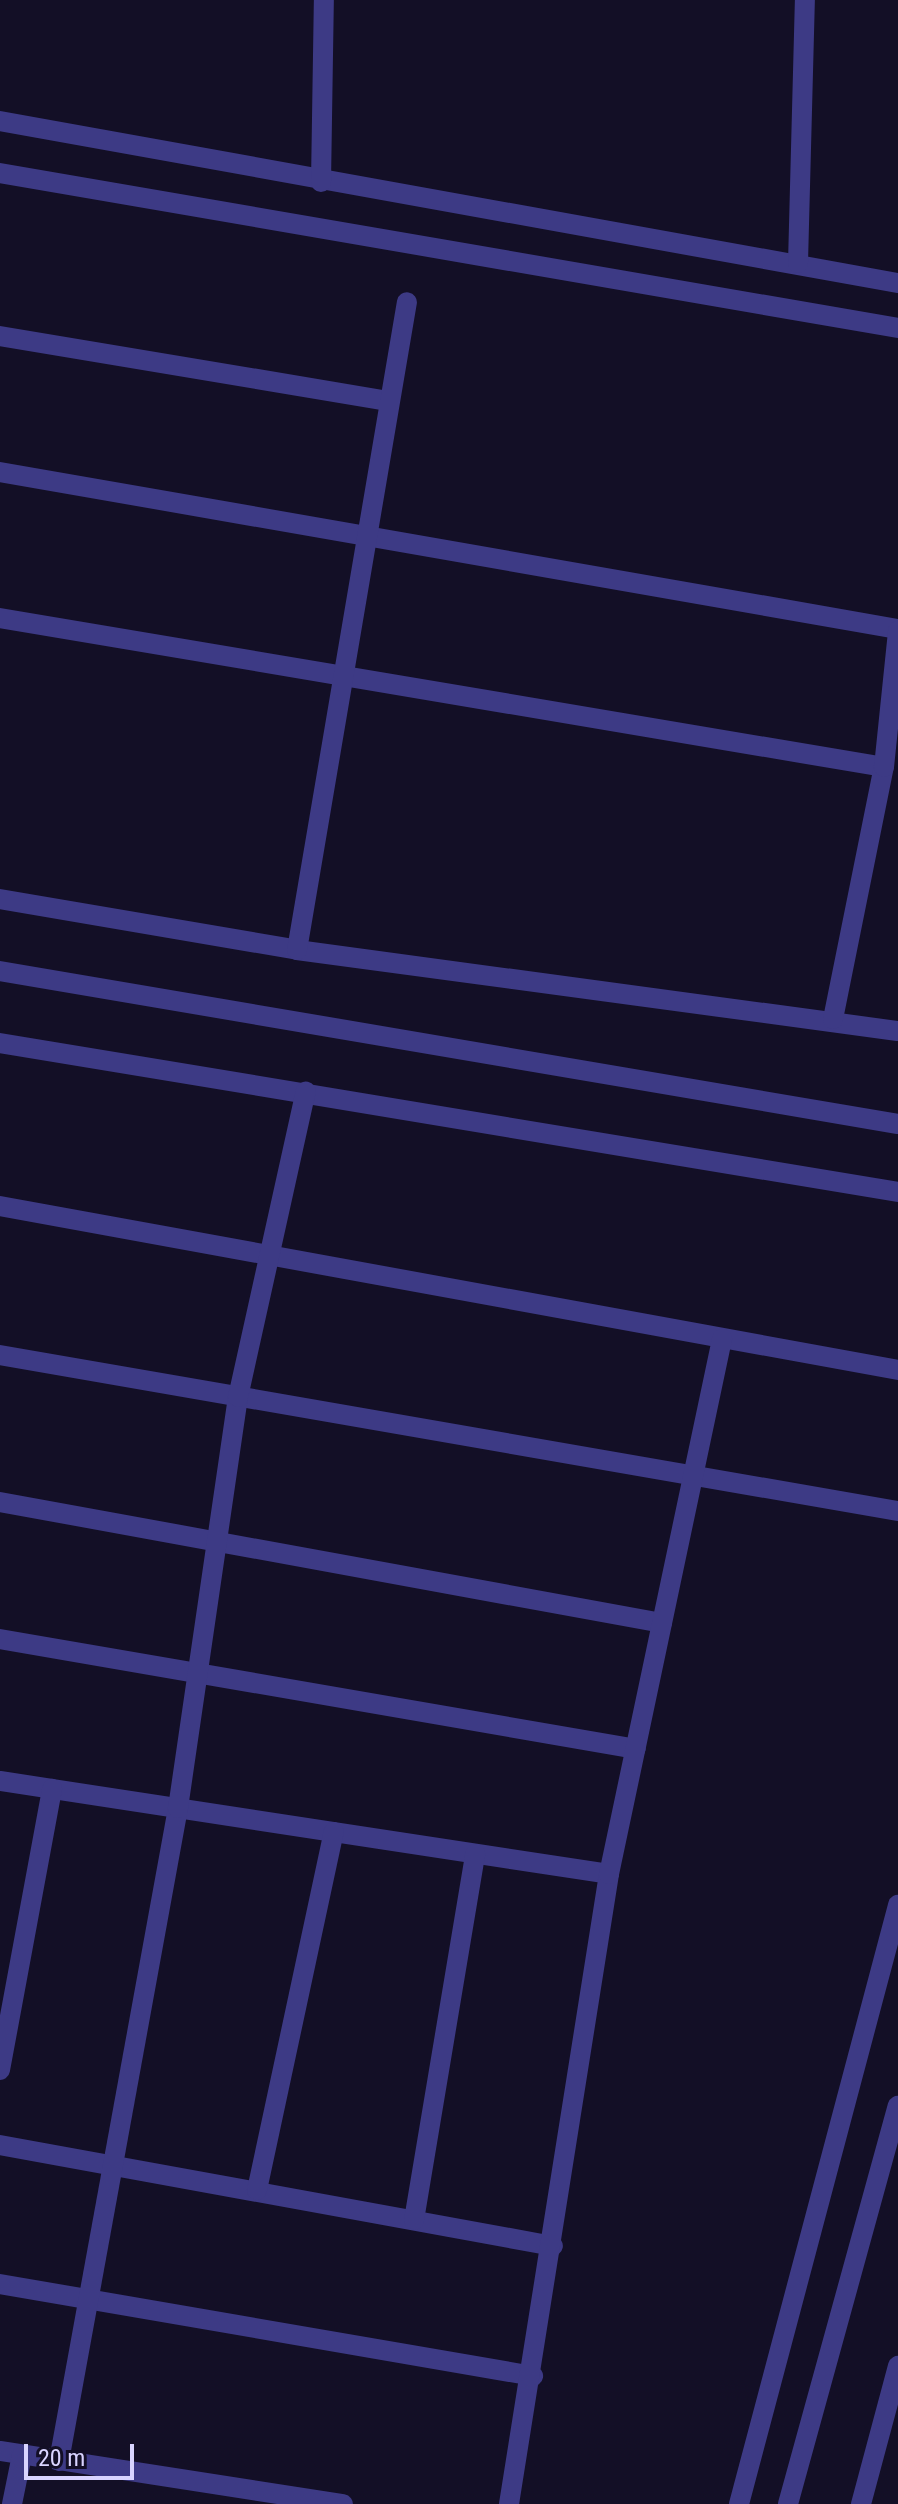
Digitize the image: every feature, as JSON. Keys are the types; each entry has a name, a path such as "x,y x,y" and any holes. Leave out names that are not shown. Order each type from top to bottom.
{"street":[{"path":"321,182 324,0"},
{"path":"798,263 805,0"},
{"path":"0,121 321,182 798,263 898,283"},
{"path":"0,173 898,328"},
{"path":"297,950 339,673 407,302"},
{"path":"0,336 389,401"},
{"path":"0,472 898,630 884,767 833,1019"},
{"path":"0,618 884,767"},
{"path":"0,899 297,950 833,1019 898,1031"},
{"path":"0,971 898,1124"},
{"path":"0,1043 306,1091 898,1192"},
{"path":"59,2461 91,2300 178,1808 238,1397 264,1253 306,1091"},
{"path":"0,1206 898,1370"},
{"path":"509,2504 533,2376 609,1874 722,1339"},
{"path":"0,1355 694,1473 898,1511"},
{"path":"0,1502 662,1623"},
{"path":"0,1639 636,1749"},
{"path":"0,1781 609,1874"},
{"path":"0,2070 52,1789"},
{"path":"257,2190 334,1832"},
{"path":"414,2220 475,1854"},
{"path":"739,2504 898,1905"},
{"path":"788,2504 898,2106"},
{"path":"0,2145 115,2163 553,2246"},
{"path":"0,2284 533,2376"},
{"path":"861,2504 898,2366"},
{"path":"0,2451 343,2504"},
{"path":"12,2504 22,2455"}]}
